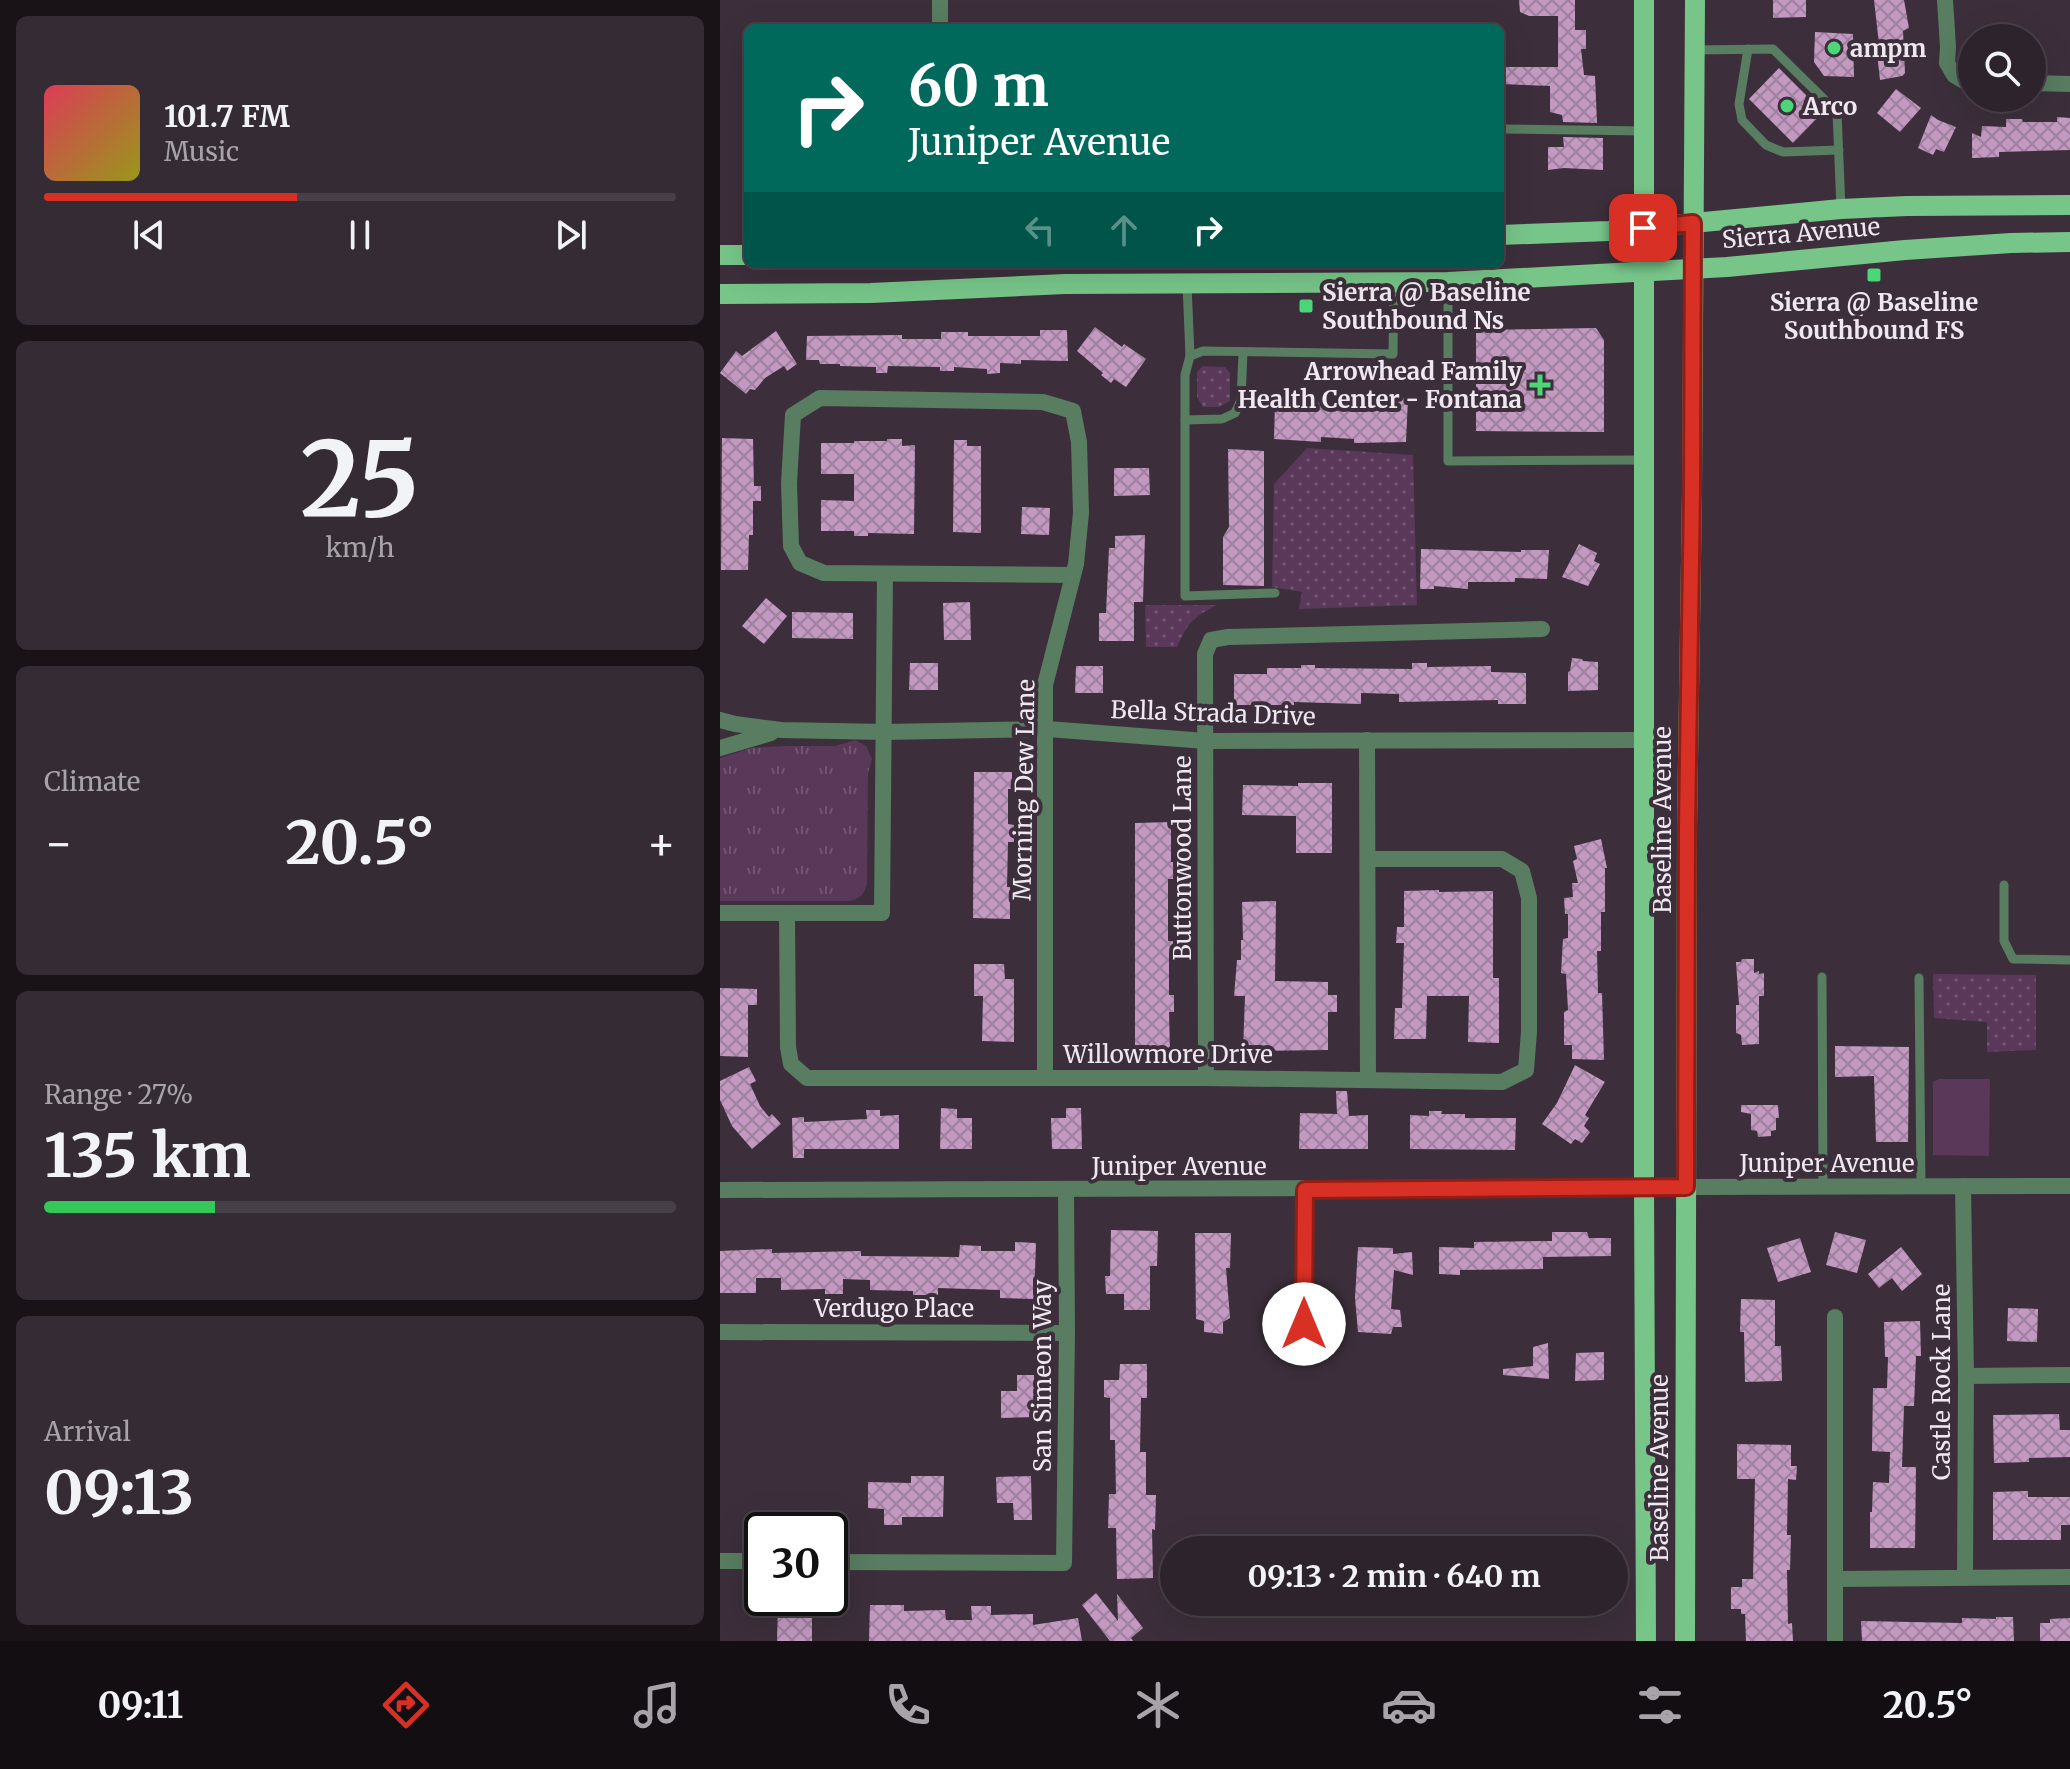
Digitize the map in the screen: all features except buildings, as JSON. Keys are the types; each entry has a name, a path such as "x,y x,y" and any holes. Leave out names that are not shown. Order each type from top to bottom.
{"main road":[{"name":"Baseline Avenue","path":"1644,0 1646,1641"},
{"name":"Baseline Avenue","path":"1685,1641 1687,828 1695,0"},
{"name":"Sierra Avenue","path":"1504,235 1609,231 1841,209 2070,205"},
{"name":"Sierra Avenue","path":"720,294 871,293 1065,284 1448,282 1727,267 1981,245 2070,242"},
{"path":"720,255 744,255"}],"street":[{"path":"940,0 940,24"},
{"path":"1945,0 1947,63 1958,77"},
{"path":"2046,83 2070,84"},
{"name":"Morning Dew Lane","path":"885,574 824,573 800,563 791,546 789,483 793,415 820,398 1043,402 1073,411 1079,442 1081,513 1076,564 1045,685 1045,1078"},
{"path":"720,913 882,913 885,574 1073,575"},
{"name":"Buttonwood Lane","path":"1206,1078 1205,654 1211,640 1228,637 1542,629"},
{"name":"Bella Strada Drive","path":"720,720 781,730 1047,729 1206,741 1644,740"},
{"name":"Bella Strada Drive","path":"720,748 781,730"},
{"path":"1367,740 1368,1080"},
{"name":"Willowmore Drive","path":"787,913 788,1047 791,1064 807,1078 1502,1082 1526,1070 1529,898 1522,871 1502,859 1368,859"},
{"name":"Castle Rock Lane","path":"1963,1186 1965,1578"},
{"name":"Juniper Avenue","path":"720,1190 2070,1186"},
{"name":"San Simeon Way","path":"848,1562 1064,1563 1066,1190"},
{"path":"1304,1324 1305,1190"},
{"path":"1835,1317 1835,1641"},
{"name":"Verdugo Place","path":"720,1332 1067,1333"},
{"path":"1966,1376 2070,1375"},
{"path":"720,1561 744,1561"},
{"path":"1835,1579 2070,1577"}],"lane":[{"path":"1748,49 1739,104 1742,120 1766,145 1783,152 1839,150"},
{"path":"1694,50 1773,49 1837,112 1841,209"},
{"path":"1504,129 1644,131"},
{"path":"1448,282 1448,461 1644,460"},
{"path":"1190,356 1203,351 1393,354 1394,283"},
{"path":"1187,284 1190,356 1185,375 1185,596 1275,593"},
{"path":"1185,420 1222,419 1235,413 1241,400 1243,352"},
{"path":"2004,885 2004,941 2013,959 2070,960"},
{"path":"1822,977 1823,1186"},
{"path":"1919,978 1921,1186"}],"green space":[{"path":"1203,366 1225,367 1230,373 1230,401 1219,407 1203,407 1197,397 1197,372"},
{"path":"1307,448 1413,455 1417,605 1299,609 1302,592 1272,587 1274,484"},
{"path":"1145,605 1217,605 1192,622 1177,647 1146,647"},
{"path":"855,740 866,746 872,759 868,773 867,884 862,895 850,901 720,901 720,758 751,748 835,746"},
{"path":"1933,974 2036,975 2036,1050 1987,1052 1987,1022 1934,1018"},
{"path":"1939,1079 1990,1079 1989,1156 1933,1155 1933,1082"}],"place":[{"name":"ampm","path":"1834,48"},
{"name":"Arco","path":"1787,106"},
{"name":"Sierra @ Baseline Southbound FS","path":"1874,275"},
{"name":"Sierra @ Baseline Southbound Ns","path":"1306,306"},
{"name":"Arrowhead Family Health Center - Fontana","path":"1540,385"}],"route":[{"path":"1304,1324 1305,1190 1686,1187 1693,223 1643,228"}]}
